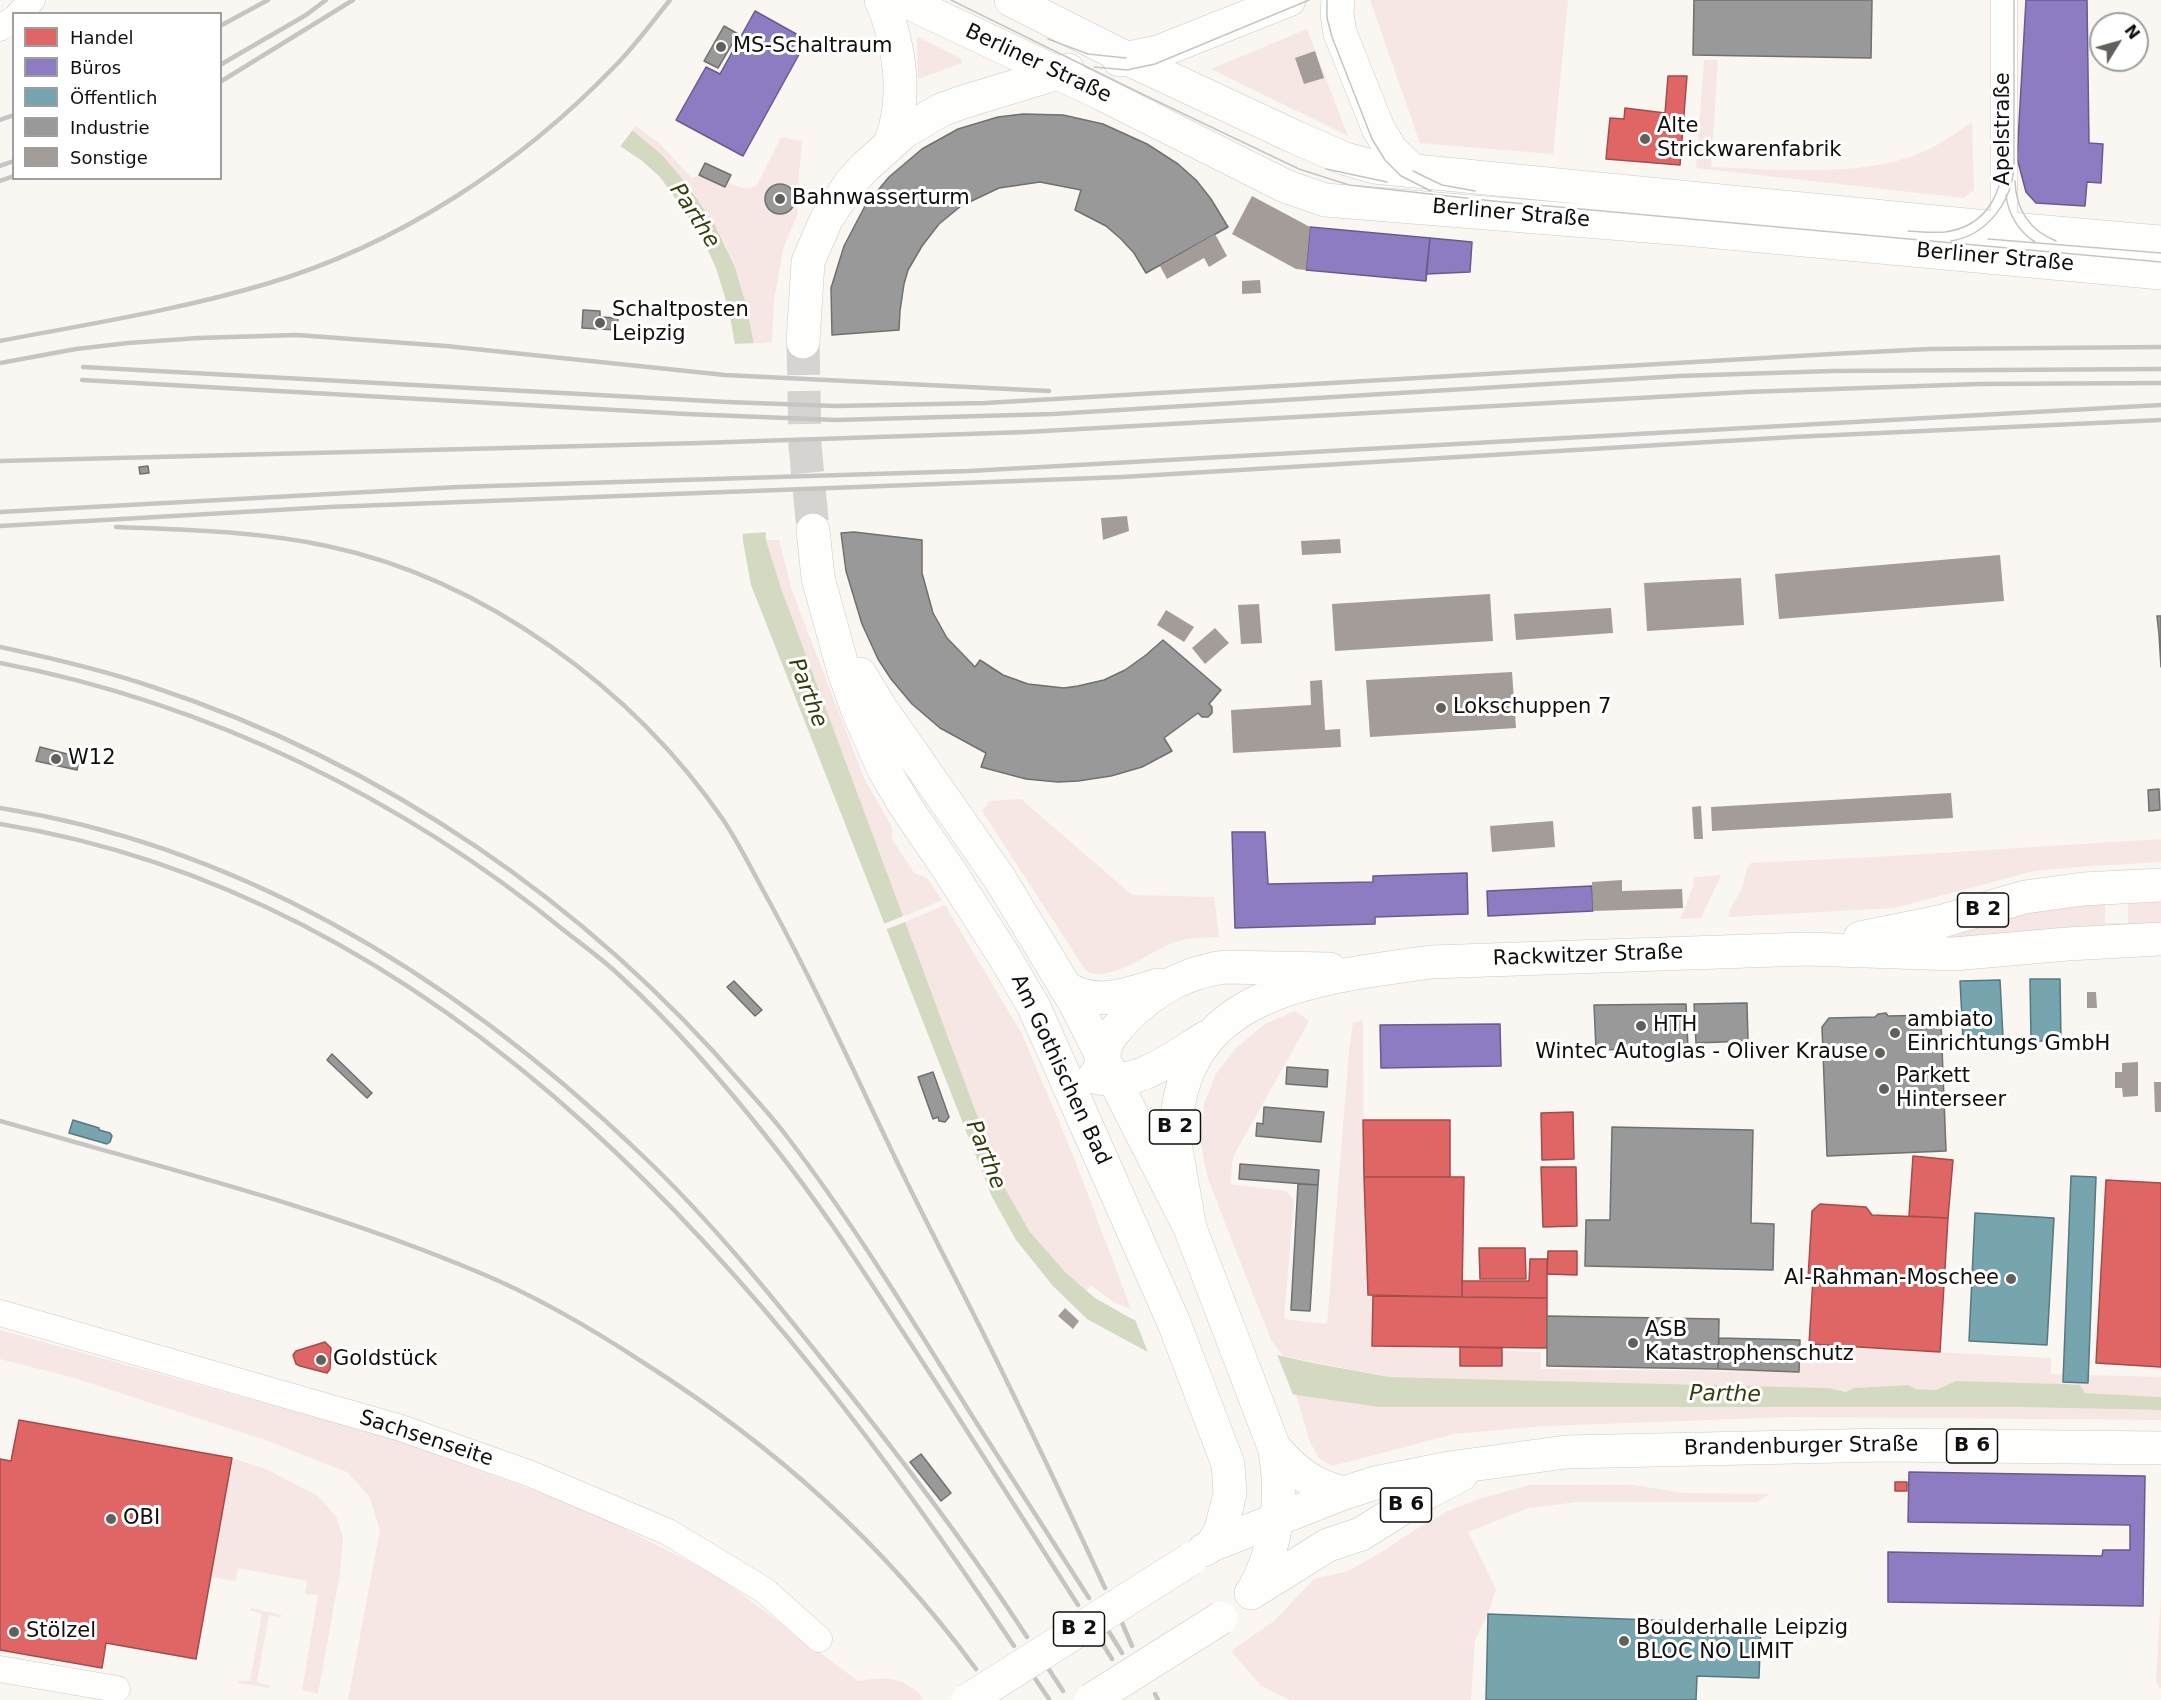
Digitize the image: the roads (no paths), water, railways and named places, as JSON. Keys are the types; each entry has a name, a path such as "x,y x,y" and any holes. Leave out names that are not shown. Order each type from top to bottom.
{"main road":[{"path":"881,0 892,31 899,69 899,112 890,144"},
{"name":"Berliner Straße","path":"903,0 1102,94 1285,186 1325,200 1661,227 2004,244 2161,242"},
{"name":"Berliner Straße","path":"1011,0 1112,61 1329,153 1374,167 2004,244 2161,273"},
{"path":"803,342 808,262 819,235 834,206 851,182 890,144 914,126 951,106 1057,73 1158,52 1289,0"},
{"path":"1338,0 1337,14 1340,33 1378,128 1391,150 1413,171"},
{"name":"Am Gothischen Bad","path":"813,530 818,578 831,627 854,702 883,768 1004,956 1034,1007 1174,1323 1196,1379 1228,1464 1230,1493 1221,1529 1202,1552"},
{"name":"Am Gothischen Bad","path":"831,627 882,710 1000,879 1065,987 1104,1072 1190,1228 1274,1447 1279,1478 1276,1521 1268,1558 1253,1591"},
{"name":"Rackwitzer Straße","path":"1806,949 1939,922 2025,897 2083,889 2161,885"},
{"name":"Rackwitzer Straße","path":"1190,1228 1176,1149 1177,1106 1186,1073 1193,1059 1212,1034 1238,1011 1268,996 1371,970 1431,962 1806,949 1954,954 2067,944 2161,939"},
{"name":"Rackwitzer Straße","path":"1096,1147 1092,1118 1104,1072 1108,1040 1119,1026 1149,998 1174,981 1207,970 1243,966 1371,970"},
{"path":"1065,987 1086,997 1104,998 1174,981"},
{"path":"1059,1061 1104,1072 1138,1077 1212,1034"},
{"name":"Brandenburger Straße","path":"968,1700 1202,1552 1344,1493 1413,1474 1566,1452 1924,1445 2159,1450"},
{"name":"Am Gothischen Bad","path":"1274,1447 1285,1461 1308,1480 1330,1490 1344,1493"},
{"name":"Am Gothischen Bad","path":"1228,1464 1276,1521"},
{"name":"Brandenburger Straße","path":"1091,1700 1221,1618 1253,1591 1328,1545 1361,1534 1428,1492 1485,1464"},
{"path":"1276,1521 1301,1539 1328,1545"}],"street":[{"path":"21,12 32,0"},
{"name":"Apelstraße","path":"2004,0 2004,244"},
{"name":"Sachsenseite","path":"0,1313 401,1428 531,1474 668,1532 764,1590 819,1638"},
{"path":"0,1669 117,1689"}],"water":[{"name":"Parthe","path":"632,130 662,155 685,182 714,223 735,267 746,304 754,344 766,540 781,588 1003,1185 1030,1232 1066,1273 1095,1298 1132,1319 1164,1330 1313,1363 1389,1377 1829,1388 1846,1392 1854,1388 1908,1385 1916,1389 1936,1390 1956,1381 2065,1384 2080,1385 2085,1393 2161,1397 2161,1410 2016,1407 1379,1407 1296,1395 1162,1357 1146,1351 1087,1319 1053,1286 1016,1240 992,1197 751,585 743,541 735,345 729,310 716,268 700,233 660,177 620,146"}],"tunnel":[{"path":"803,342 805,445 813,530"}],"tram line":[{"path":"951,0 1299,169 1349,185 1493,201 2161,262"},
{"path":"1094,67 1127,70 1155,64 1309,0"},
{"path":"1327,0 1327,18 1332,37 1372,139 1385,160 1401,176 1431,191"},
{"path":"1951,241 1976,232 1987,224 2003,204 2009,192 2014,166 2014,0"},
{"path":"1048,39 1088,54 1126,58"},
{"path":"1908,231 1945,232 1973,222 1983,214 2001,181 2005,153"},
{"path":"1326,169 1387,182"},
{"path":"1413,171 1442,185 1475,191"},
{"path":"2015,181 2018,201 2031,225 2056,241"},
{"path":"2006,195 2015,222 2035,242"},
{"path":"1988,239 2161,253"}],"railway":[{"path":"222,25 268,0"},
{"path":"222,64 306,15 326,0"},
{"path":"222,81 353,0"},
{"path":"0,341 167,309 266,284 363,247 409,224 454,198 539,136 615,66 670,0"},
{"path":"0,120 12,116"},
{"path":"0,166 12,162"},
{"path":"0,181 12,177"},
{"path":"0,363 76,349 128,343 297,335 446,346 725,375 1049,391"},
{"path":"83,367 835,406 985,403 1929,349 2161,347"},
{"path":"82,380 686,414 836,420 1053,414 1679,376 1832,371 2161,369"},
{"path":"0,461 1026,432 1746,392 1979,384 2161,383"},
{"path":"0,512 458,487 969,471 2161,405"},
{"path":"0,526 329,507 1122,477 1793,437 2161,420"},
{"path":"116,527 274,537 327,546 385,562 443,584 498,613 551,646 600,685 646,727 688,773 724,821 786,933 911,1191 1014,1396 1105,1588"},
{"path":"0,647 77,665 153,687 238,718 320,756 400,798 476,846 549,899 618,957 683,1019 778,1125 840,1210 889,1284 1089,1598"},
{"path":"0,663 77,681 153,703 228,730 300,762 438,839 503,884 612,968 699,1056 807,1190 923,1363 1078,1605"},
{"path":"0,808 92,827 181,855 267,890 349,933 427,981 503,1035 575,1094 644,1157 670,1182 742,1262 811,1345 909,1470 958,1536 1027,1637"},
{"path":"0,824 165,866 317,932 458,1021 588,1126 707,1245 818,1374 920,1509 1014,1646"},
{"path":"0,1121 241,1189 361,1227 478,1272 563,1313 692,1395 783,1464 825,1500 903,1580 976,1669"},
{"path":"1120,1618 1132,1646"},
{"path":"1106,1627 1122,1653"},
{"path":"1096,1633 1112,1659"},
{"path":"1046,1665 1063,1691"},
{"path":"1032,1674 1049,1699"},
{"path":"1155,1694 1158,1700"}],"place":[{"name":"MS-Schaltraum","path":"721,47"},
{"name":"Alte Strickwarenfabrik","path":"1645,139"},
{"name":"Bahnwasserturm","path":"780,199"},
{"name":"Schaltposten Leipzig","path":"600,323"},
{"name":"Lokschuppen 7","path":"1441,708"},
{"name":"W12","path":"56,759"},
{"name":"HTH","path":"1641,1026"},
{"name":"ambiato Einrichtungs GmbH","path":"1895,1033"},
{"name":"Wintec Autoglas - Oliver Krause","path":"1880,1053"},
{"name":"Parkett Hinterseer","path":"1884,1089"},
{"name":"Al-Rahman-Moschee","path":"2011,1279"},
{"name":"ASB Katastrophenschutz","path":"1633,1343"},
{"name":"Goldstück","path":"321,1360"},
{"name":"OBI","path":"111,1519"},
{"name":"Stölzel","path":"14,1632"},
{"name":"Boulderhalle Leipzig BLOC NO LIMIT","path":"1624,1641"}]}
